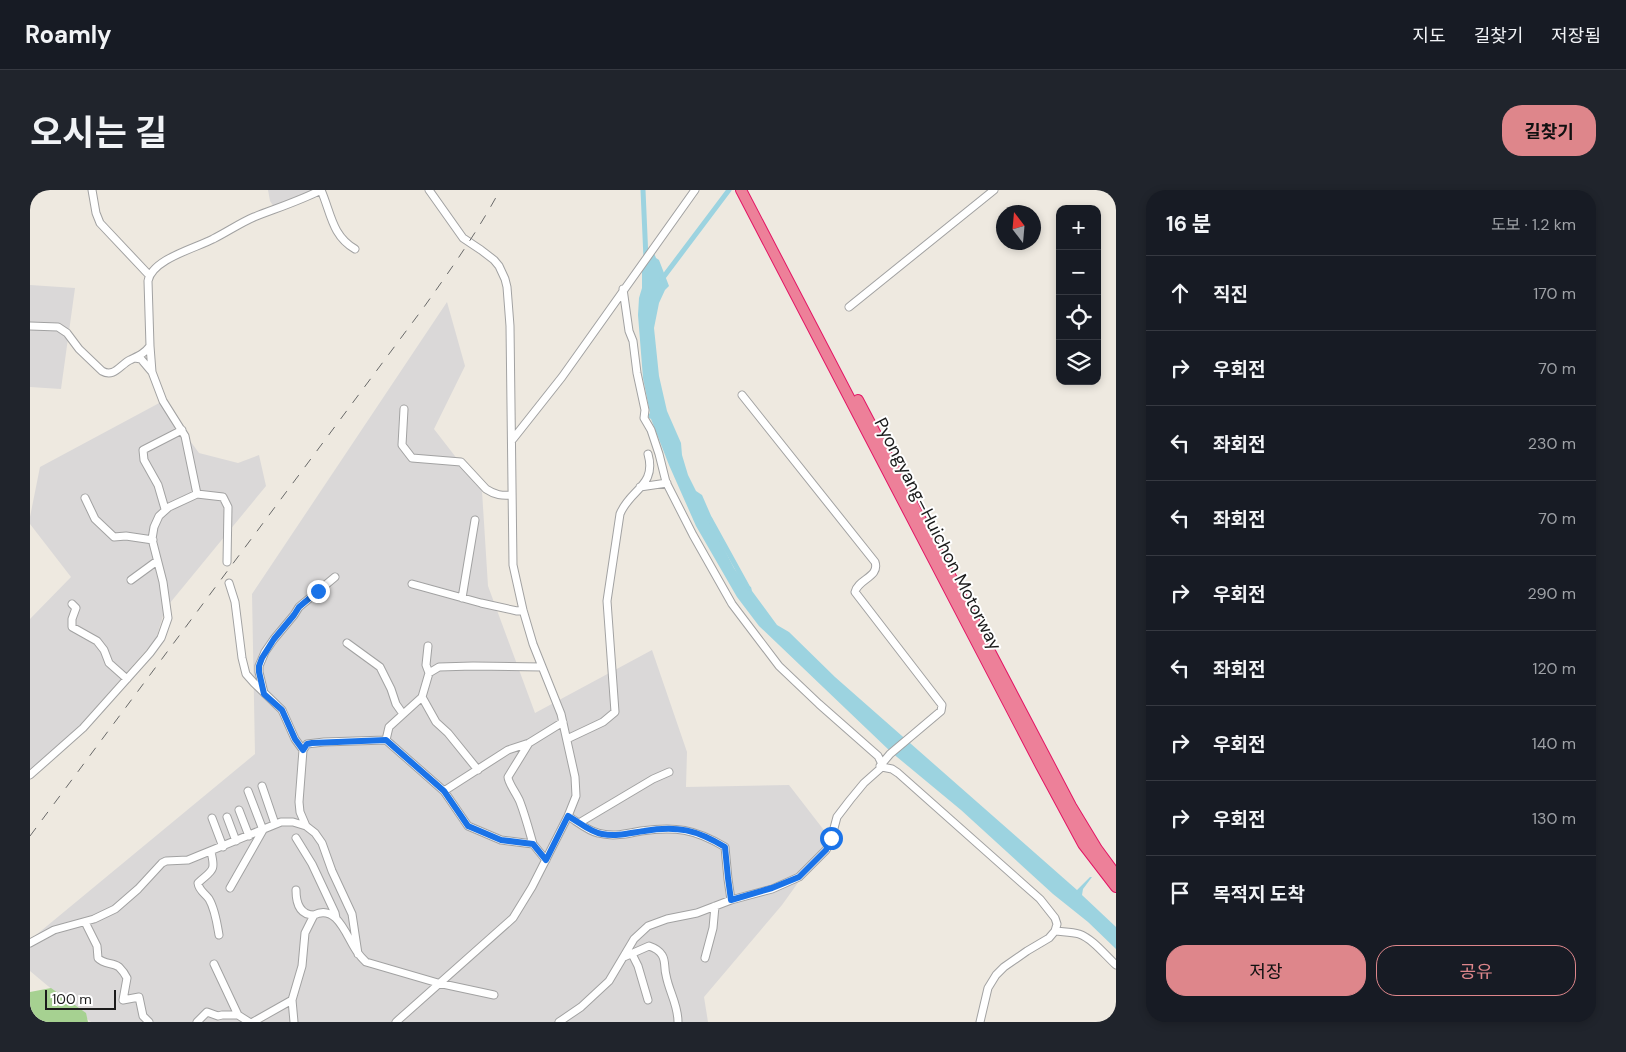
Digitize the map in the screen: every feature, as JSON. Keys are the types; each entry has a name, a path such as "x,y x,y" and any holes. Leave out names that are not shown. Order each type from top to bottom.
{"highway":[{"name":"Pyongyang–Huichon Motorway","path":"744,191 1071,806 1116,875"},
{"name":"Pyongyang–Huichon Motorway","path":"744,191 1041,766 1083,844 1116,887"}],"street":[{"path":"92,190 96,213 100,223 149,275"},
{"path":"152,372 149,275 158,266 175,255 215,238 247,220 286,206 321,190 339,236 355,249"},
{"path":"396,1022 513,918 532,887 575,803 576,788 563,722 533,644 513,565 509,297 505,279 494,260 463,238 429,190"},
{"path":"512,439 562,377 695,190"},
{"path":"849,307 994,190"},
{"path":"623,289 629,331 633,341 637,373 645,410 644,418 651,430 660,454 667,483 693,535 732,604 790,678 878,756 880,767"},
{"path":"30,326 58,327 68,333 79,349 106,373 116,372 130,360 145,352 150,346"},
{"path":"135,358 142,359 152,372 164,401 182,430 186,440 197,494"},
{"path":"559,1022 581,1007 609,982 634,939 648,926 772,888 792,881 806,872 826,850 830,843 837,817 864,783 890,754 941,711 942,705 855,592 857,587 875,571 875,562 742,395"},
{"path":"404,409 402,445 412,458 461,462 491,492 497,495 512,495"},
{"path":"165,509 158,485 144,460 143,450 182,430"},
{"path":"567,739 603,722 615,712 607,601 620,514 626,503 651,471 648,454"},
{"path":"640,487 667,483"},
{"path":"30,775 84,728 158,644 168,618 163,582 152,540 154,526 165,509 197,494 223,497 228,504 227,562"},
{"path":"85,498 95,518 114,537 126,536 152,540"},
{"path":"462,598 475,520"},
{"path":"132,580 157,561"},
{"path":"264,694 259,666 265,652 299,607 335,577"},
{"path":"229,583 235,602 244,667 248,678 282,710 295,739 303,750"},
{"path":"412,584 517,611 523,610"},
{"path":"72,604 76,608 72,619 72,628 97,641 104,650 109,663 127,679"},
{"path":"347,642 380,667 402,714"},
{"path":"386,740 389,727 422,697 429,673 426,665 428,646"},
{"path":"429,673 439,668 473,666 542,668"},
{"path":"422,697 436,722 448,733 478,770"},
{"path":"444,791 508,750 529,743 563,722"},
{"path":"306,826 300,812 299,802 303,750 307,744 386,740 444,791 468,826 501,840 533,844"},
{"path":"529,743 508,777 508,781 514,788 521,804 533,844 546,860"},
{"path":"880,767 889,768 898,773 1040,899 1055,918 1057,924 1055,931 1049,938 1027,950 996,975 988,988 980,1022"},
{"path":"579,822 653,779 669,772"},
{"path":"262,786 275,824"},
{"path":"230,888 262,830 248,791"},
{"path":"239,810 249,836"},
{"path":"227,816 236,841"},
{"path":"568,816 596,833 602,834 618,835 660,829 682,829 708,837 725,847 731,900"},
{"path":"212,818 223,847"},
{"path":"30,943 54,930 85,922 115,909 162,863 188,860 275,824 287,821 306,826 315,833 322,843 332,871 352,914 358,954"},
{"path":"296,838 312,864 336,918 358,954 366,962 438,983 494,996"},
{"path":"210,852 214,864 213,870 198,883 198,886 210,901 219,935"},
{"path":"296,890 296,900 306,914 314,915 324,912 336,918"},
{"path":"705,958 713,928 715,906"},
{"path":"294,1022 292,1000 302,966 305,933 314,915"},
{"path":"85,922 95,940 98,958 101,962 121,969 127,978 123,1000 139,997 142,1016 149,1022"},
{"path":"1055,931 1077,933 1095,945 1116,965"},
{"path":"624,958 644,947 650,946 657,949 664,957 666,978 676,1005 678,1022"},
{"path":"632,954 638,966 648,1000"},
{"path":"214,964 238,1016"},
{"path":"253,1022 292,1000"},
{"path":"197,1022 207,1012 218,1016 238,1016 249,1022"}],"shaded area":[{"path":"268,190 314,190 274,207 270,201"},
{"path":"30,285 75,288 61,389 30,387"},
{"path":"447,302 465,366 434,429 482,491 488,586 535,713 652,650 687,752 686,787 789,785 830,838 782,905 704,997 708,1022 91,1022 30,971 30,940 255,754 252,594"},
{"path":"163,401 199,453 238,463 259,455 266,486 165,609 156,639 80,725 30,772 30,619 71,577 30,524 40,467"}],"green space":[{"path":"51,988 86,1013 88,1022 30,1022 30,992"}],"water":[{"path":"654,253 659,260 669,286 659,303 654,328 659,376 667,411 681,443 682,455 688,475 696,491 702,495 717,535 734,568 745,584 751,587 777,625 789,632 835,677 1077,890 1092,877 1083,889 1082,895 1116,927 1116,949 961,810 891,752 759,626 737,597 696,526 648,415 650,413 643,378 638,315 639,298 642,288 642,270"}],"waterway":[{"path":"643,190 646,259"},
{"path":"662,279 729,190"},
{"path":"710,519 748,588"}],"railway":[{"path":"30,836 424,307 473,235 500,190"}],"route":[{"path":"318,591 296,610 274,639 259,666 264,694 282,710 291,732 303,750 307,744 312,743 386,740 444,791 468,826 501,840 533,844 546,860 568,816 596,833 602,834 618,835 660,829 682,829 708,837 725,847 731,900 772,888 799,877 826,850 831,838"}]}
